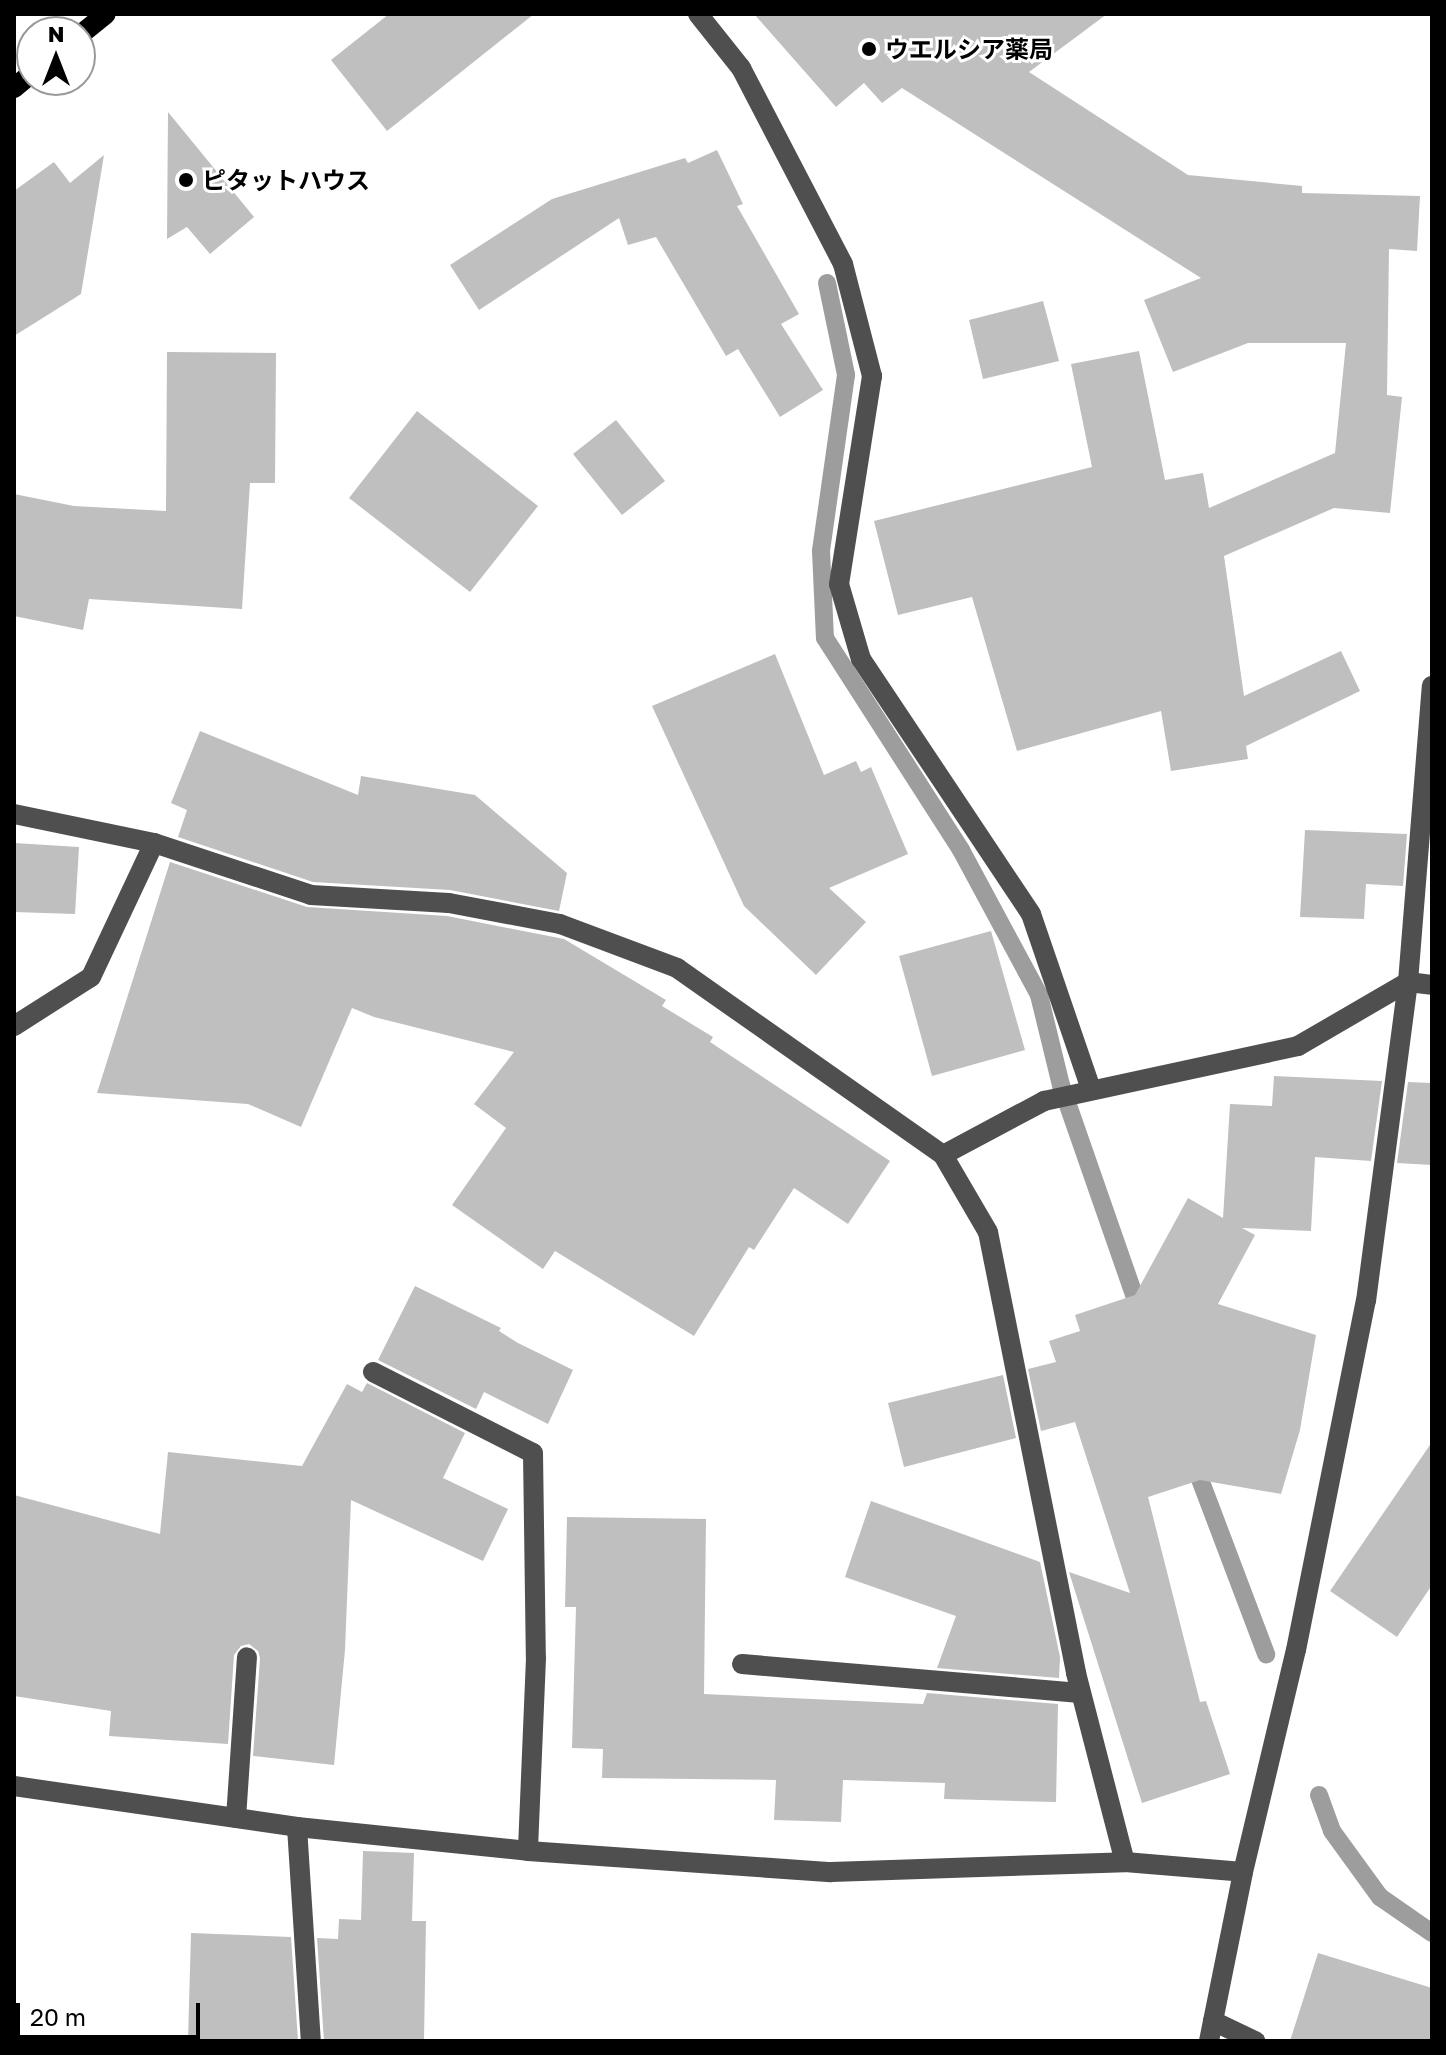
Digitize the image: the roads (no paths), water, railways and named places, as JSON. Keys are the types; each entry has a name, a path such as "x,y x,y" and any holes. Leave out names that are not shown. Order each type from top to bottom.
{"street":[{"path":"698,14 741,68 843,264 872,376 839,584 861,659 1031,914 1086,1090"},
{"path":"1255,2041 1211,2031 1243,1872 1296,1650 1366,1301 1408,982 1432,686"},
{"path":"14,814 154,843 311,895 449,903 560,924 677,968 943,1155 988,1232 1080,1693 1125,1862"},
{"path":"14,1026 91,977 154,843"},
{"path":"943,1155 1044,1101 1298,1046 1408,982 1432,985"},
{"path":"373,1372 533,1453 536,1658 528,1851"},
{"path":"236,1818 247,1657"},
{"path":"742,1664 1080,1693"},
{"path":"14,1786 297,1827 528,1851 831,1872 1125,1862 1243,1872"},
{"path":"297,1827 311,2041"}],"waterway":[{"path":"827,283 846,375 821,551 825,638 961,850 1039,995 1061,1085 1142,1317"},
{"path":"1192,1458 1266,1654"},
{"path":"1319,1795 1332,1831 1380,1897 1432,1933"}],"place":[{"name":"ウエルシア薬局","path":"869,49"},
{"name":"ピタットハウス","path":"186,180"}]}
